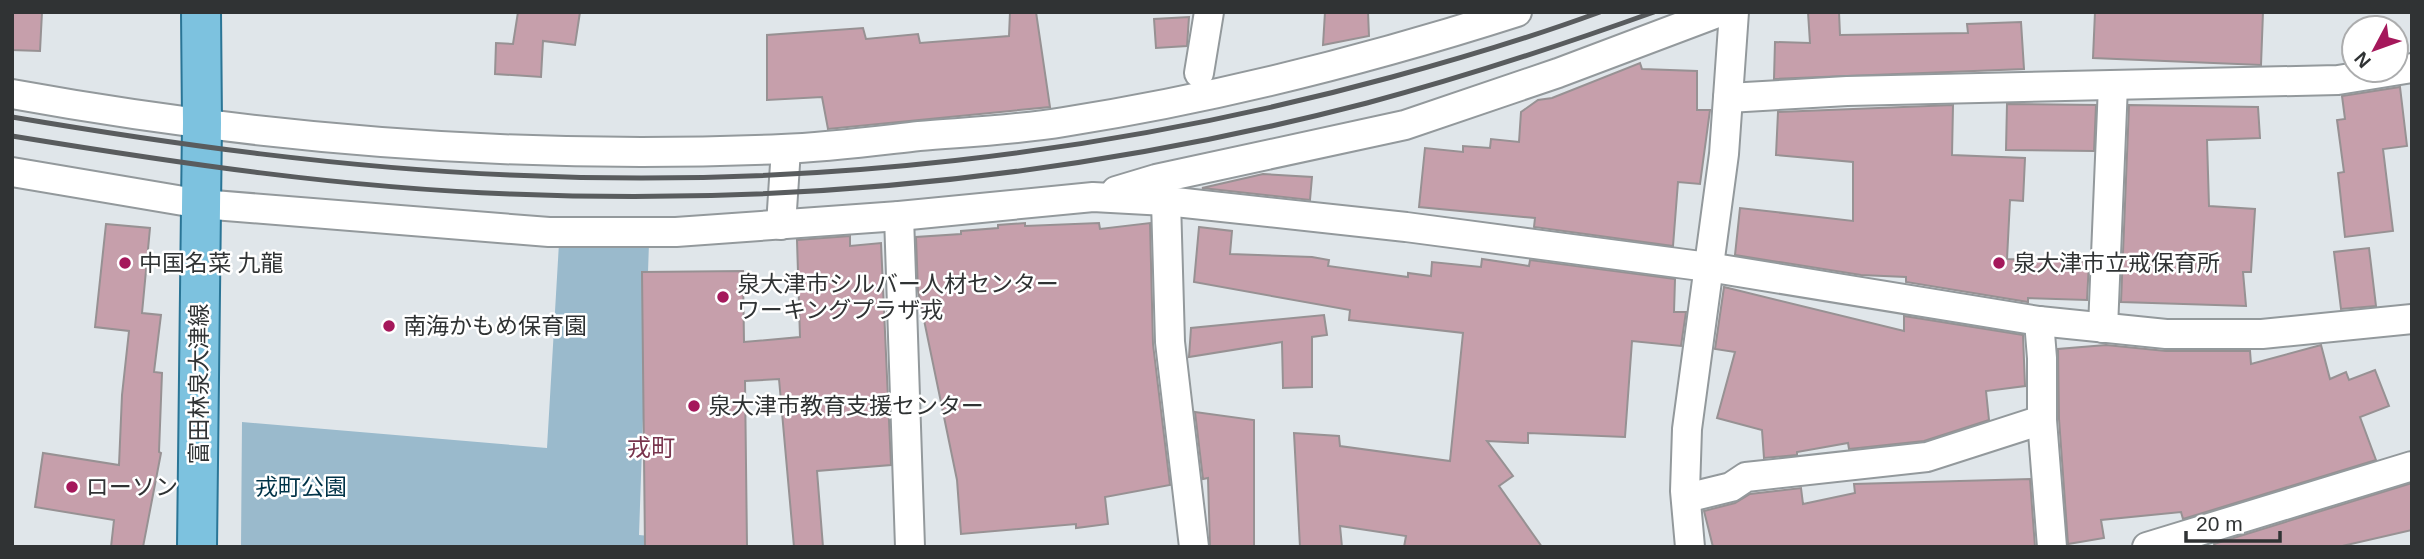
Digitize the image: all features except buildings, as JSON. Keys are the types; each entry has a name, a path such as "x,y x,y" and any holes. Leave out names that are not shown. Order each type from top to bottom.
{"main road":[{"name":"富田林泉大津線","path":"197,547 201,12"}],"street":[{"path":"1199,74 1209,12"},
{"path":"12,94 202,123 408,144 549,151 685,152 786,149 1061,123 1174,102 1354,60 1517,12"},
{"path":"1093,197 1156,179 1405,125 1558,74 1720,12"},
{"path":"1690,547 1686,498 1687,429 1724,154 1734,12"},
{"path":"1728,98 1847,92 2338,80 2412,68"},
{"path":"2103,328 2113,85"},
{"path":"781,225 786,149"},
{"path":"12,172 201,204 549,232 676,232 900,216 1093,197 1166,201 1406,227 1708,267 2039,321 2166,334 2262,334 2412,319"},
{"path":"1166,201 1170,342 1194,547"},
{"path":"900,216 911,547"},
{"path":"2039,321 2042,420 2052,547"},
{"path":"1686,498 1731,487 1746,477 1927,457 2042,420"},
{"path":"2147,547 2412,466"}],"green space":[{"name":"戎町公園","path":"559,243 649,243 639,535 770,547 241,547 242,422 547,448"}],"railway":[{"path":"12,117 261,154 448,172 621,178 733,177 844,171 1066,146 1175,127 1392,77 1497,47 1600,12"},
{"path":"12,136 261,173 448,191 619,196 727,195 835,189 1049,167 1262,128 1439,83 1654,12"}],"place":[{"name":"中国名菜 九龍","path":"125,263"},
{"name":"泉大津市立戒保育所","path":"1999,263"},
{"name":"泉大津市シルバー人材センター ワーキングプラザ戎","path":"723,297"},
{"name":"南海かもめ保育園","path":"389,326"},
{"name":"泉大津市教育支援センター","path":"694,406"},
{"name":"ローソン","path":"72,487"}],"district":[{"name":"戎町","path":"651,447"}]}
